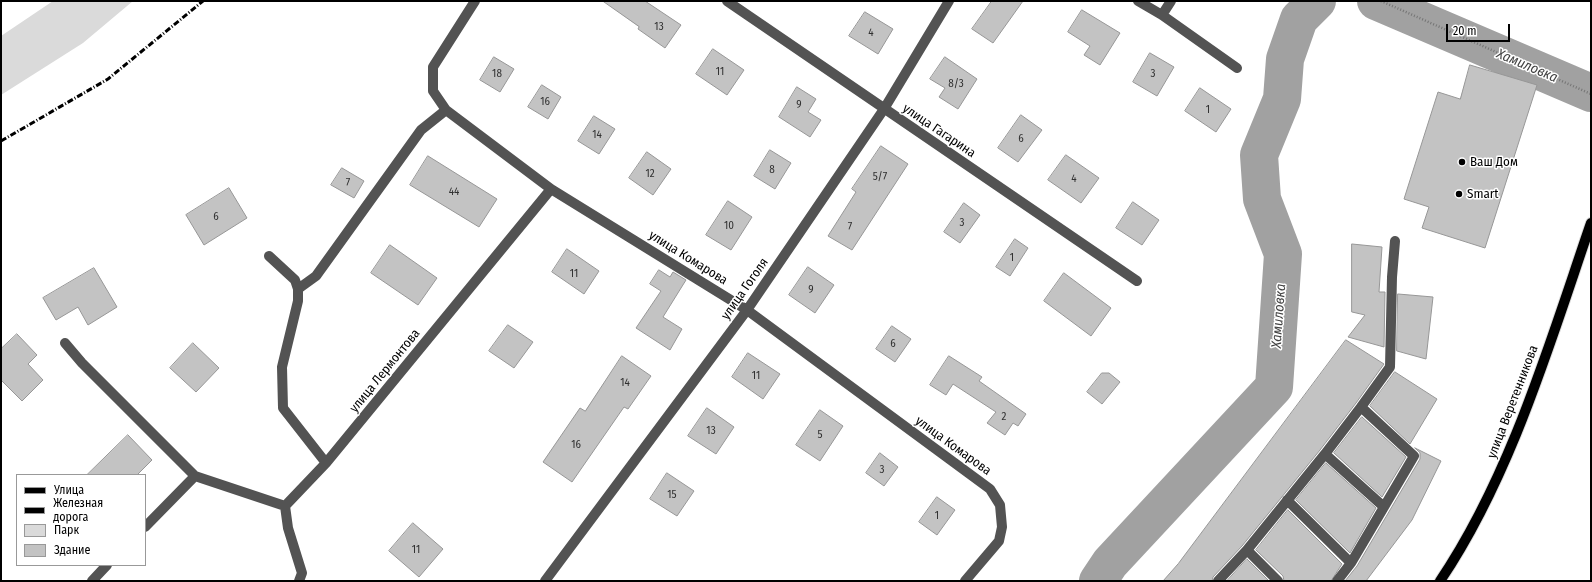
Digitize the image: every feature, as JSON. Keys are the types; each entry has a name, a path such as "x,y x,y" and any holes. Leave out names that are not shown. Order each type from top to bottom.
{"main road":[{"name":"улица Веретенникова","path":"1440,581 1497,480 1546,354 1591,223"}],"street":[{"name":"улица Комарова","path":"475,1 433,67 433,91 446,110 551,189 747,310 990,489 1000,506 1002,526 999,541 965,581"},
{"name":"улица Гагарина","path":"727,1 1137,280"},
{"name":"улица Гоголя","path":"545,581 747,310 884,109 949,1"},
{"path":"1138,1 1162,15 1237,68"},
{"path":"1162,15 1171,1"},
{"path":"298,289 316,276 421,130 446,110"},
{"name":"улица Лермонтова","path":"285,506 326,462 551,189"},
{"path":"1218,581 1247,550 1361,407 1390,367 1392,277 1395,241"},
{"path":"269,256 294,280 298,289 298,301 282,366 282,408 326,462"},
{"path":"65,343 82,363 195,476 285,506 288,528 302,573 300,581"},
{"path":"1337,581 1351,563 1414,456 1361,407"},
{"path":"1324,454 1384,507"},
{"path":"146,526 195,476"},
{"path":"1287,500 1351,563"},
{"path":"1247,550 1278,581"},
{"path":"92,581 106,566"}],"path":[{"path":"1381,1 1591,94"}],"green space":[{"path":"53,1 133,1 83,43 1,95 1,36"}],"building":[{"path":"603,1 645,1 681,25 665,48"},
{"path":"992,1 1023,1 993,43 972,29"},
{"path":"1082,10 1120,33 1100,65 1084,55 1090,46 1068,32"},
{"path":"865,12 893,29 878,54 849,36"},
{"path":"713,49 744,70 727,95 696,74"},
{"path":"1150,53 1174,67 1157,96 1133,82"},
{"path":"494,57 514,69 500,92 480,80"},
{"path":"945,57 977,79 958,109 939,97 945,88 930,79"},
{"path":"1470,65 1537,85 1485,248 1422,228 1429,207 1404,199 1438,92 1460,99"},
{"path":"542,85 561,97 548,119 528,107"},
{"path":"797,87 816,99 808,112 821,120 810,137 779,117"},
{"path":"1200,88 1231,109 1216,132 1185,111"},
{"path":"1021,115 1042,130 1018,162 998,148"},
{"path":"594,116 615,129 599,154 578,141"},
{"path":"881,146 908,164 852,250 828,236 856,192 852,189"},
{"path":"770,150 791,163 775,189 754,176"},
{"path":"647,152 671,169 653,195 629,178"},
{"path":"1066,155 1099,178 1081,203 1048,180"},
{"path":"428,156 497,199 479,227 410,185"},
{"path":"342,168 364,181 354,198 331,185"},
{"path":"229,188 247,218 204,245 186,215"},
{"path":"728,201 752,217 731,250 706,235"},
{"path":"1133,202 1159,220 1142,245 1116,228"},
{"path":"964,203 980,215 960,243 944,232"},
{"path":"1015,239 1028,248 1010,276 996,267"},
{"path":"1352,244 1382,247 1379,292 1385,292 1384,347 1348,337 1365,315 1352,312"},
{"path":"390,245 437,278 418,305 371,273"},
{"path":"567,249 599,271 584,294 552,272"},
{"path":"808,267 834,285 815,313 789,295"},
{"path":"94,268 117,307 88,325 78,307 56,320 43,298"},
{"path":"659,270 670,277 673,272 686,280 663,317 682,329 670,350 636,328 661,291 650,284"},
{"path":"1064,273 1111,308 1091,336 1044,301"},
{"path":"1398,294 1433,297 1426,359 1397,351"},
{"path":"508,325 533,342 514,368 489,351"},
{"path":"892,326 911,339 895,362 876,349"},
{"path":"17,334 37,355 28,364 43,380 22,401 1,380 1,349"},
{"path":"1346,340 1384,364 1356,403 1242,546 1213,577 1212,581 1163,581 1178,564"},
{"path":"193,343 219,368 196,392 170,368"},
{"path":"748,353 780,374 763,399 732,377"},
{"path":"622,356 651,376 628,409 624,407 572,482 543,462 580,408 585,411"},
{"path":"949,356 982,377 979,381 1026,414 1018,426 1013,423 1005,435 987,423 996,412 953,384 946,395 930,385"},
{"path":"1395,372 1437,399 1410,444 1370,406"},
{"path":"1102,373 1109,373 1120,382 1102,404 1087,392"},
{"path":"707,408 734,427 716,454 688,436"},
{"path":"820,410 843,426 820,461 796,445"},
{"path":"1362,417 1406,457 1382,497 1334,453"},
{"path":"128,435 152,460 138,474 88,474"},
{"path":"1415,448 1441,461 1412,520 1366,581 1345,581 1357,566 1420,459 1420,453"},
{"path":"880,453 898,467 884,486 866,473"},
{"path":"1326,463 1376,508 1350,553 1296,500"},
{"path":"667,473 694,491 677,516 650,499"},
{"path":"937,497 955,510 937,535 919,522"},
{"path":"1288,510 1342,564 1331,581 1284,581 1283,576 1256,550"},
{"path":"413,523 443,549 419,577 389,551"},
{"path":"1247,559 1269,581 1227,581"}],"waterway":[{"name":"Хамиловка","path":"1098,581 1110,563 1274,387 1283,254 1262,199 1259,155 1282,99 1285,59 1299,19 1317,1"},
{"name":"Хамиловка","path":"1376,1 1591,93"}],"railway":[{"path":"1,141 108,79 203,1"}],"place":[{"name":"Ваш Дом","path":"1462,162"},
{"name":"Smart","path":"1459,194"}]}
